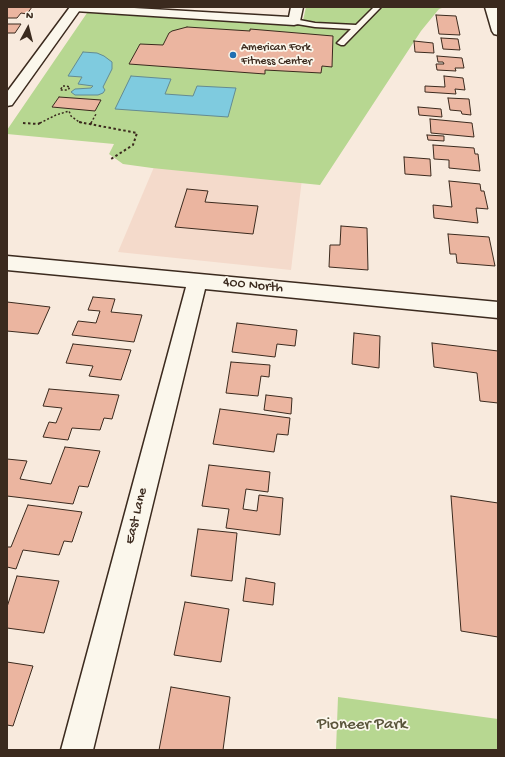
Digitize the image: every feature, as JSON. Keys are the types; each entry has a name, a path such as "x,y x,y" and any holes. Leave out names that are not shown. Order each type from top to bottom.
{"street":[{"path":"7,102 75,8 294,21 297,7"},
{"path":"491,7 498,31"},
{"name":"400 North","path":"7,263 498,310"},
{"name":"East Lane","path":"78,750 196,281"}],"lane":[{"path":"341,43 378,7"},
{"path":"294,21 315,25 357,27"}],"path":[{"path":"24,123 38,124 56,115 69,111 71,116 79,122 137,133 133,145 111,159"},
{"path":"90,125 96,114"}],"shaded area":[{"path":"154,167 302,179 291,270 118,252"}],"green space":[{"name":"American Fork Fitness Center","path":"306,7 445,7 439,9 421,31 320,185 123,164 109,154 114,144 7,134 7,130 87,13 302,25"},
{"name":"Pioneer Park","path":"338,697 498,719 498,750 336,750"}],"water":[{"path":"83,52 97,53 112,62 112,69 103,87 105,90 103,93 98,95 75,95 71,92 75,89 91,88 93,86 78,84 82,77 68,76"},
{"path":"131,76 171,79 165,94 193,96 197,86 236,88 228,117 115,109"}],"building":[{"path":"7,7 32,7 27,14 21,13 17,18 7,18"},
{"path":"436,15 456,16 460,35 439,34"},
{"path":"7,24 21,24 15,33 7,33"},
{"name":"American Fork Fitness Center","path":"187,27 250,31 250,29 333,36 332,67 322,66 321,73 265,70 265,74 129,64 140,44 163,45 169,33"},
{"path":"441,38 458,39 460,50 443,49"},
{"path":"414,41 433,43 434,53 415,52"},
{"path":"437,56 462,58 464,68 455,68 456,71 437,70 436,64 444,64 443,62 438,62"},
{"path":"444,76 463,78 465,90 455,89 456,94 425,92 425,86 445,87"},
{"path":"59,97 101,100 95,111 52,107"},
{"path":"448,98 469,99 471,115 462,114 461,111 450,110"},
{"path":"418,107 441,109 442,117 419,115"},
{"path":"430,119 472,123 474,137 431,133"},
{"path":"427,135 444,136 444,141 428,140"},
{"path":"433,145 474,148 475,154 478,154 480,171 449,168 449,160 434,159"},
{"path":"404,157 430,159 431,176 405,174"},
{"path":"449,181 480,184 481,191 484,191 488,209 476,208 478,223 434,218 433,205 452,207"},
{"path":"187,189 208,191 205,202 258,206 253,234 175,227"},
{"path":"341,226 367,228 368,270 329,267 330,245 340,245"},
{"path":"448,234 489,237 495,266 457,263 456,254 450,254"},
{"path":"93,297 115,299 111,312 142,315 134,342 72,335 78,321 96,323 100,311 88,310"},
{"path":"7,302 50,307 38,334 7,331"},
{"path":"237,323 297,330 295,346 277,344 275,357 232,352"},
{"path":"354,333 380,336 379,368 352,364"},
{"path":"432,343 498,351 498,403 480,401 477,373 434,367"},
{"path":"73,344 131,350 121,380 89,376 93,366 66,363"},
{"path":"231,362 270,365 269,377 261,376 258,396 226,393"},
{"path":"49,389 119,395 112,419 104,418 100,430 72,428 68,440 43,437 49,422 56,423 62,408 43,406"},
{"path":"266,395 292,398 291,414 264,410"},
{"path":"220,409 290,418 288,435 277,434 274,452 213,444"},
{"path":"65,447 100,451 88,487 79,486 73,504 7,496 7,459 27,461 20,479 51,484"},
{"path":"209,465 270,472 268,492 246,489 243,509 257,511 259,495 283,498 280,535 226,528 229,509 202,506"},
{"path":"451,496 498,503 498,637 461,631"},
{"path":"28,505 82,512 72,542 64,541 59,555 23,550 16,569 7,567 7,547 11,547"},
{"path":"198,529 237,533 232,581 191,576"},
{"path":"17,576 59,581 44,633 7,628 7,607"},
{"path":"246,578 275,583 273,605 243,601"},
{"path":"185,602 229,609 221,662 174,655"},
{"path":"7,662 33,666 13,726 7,725"},
{"path":"171,687 230,697 223,750 159,750"}],"place":[{"name":"American Fork Fitness Center","path":"233,55"}]}
